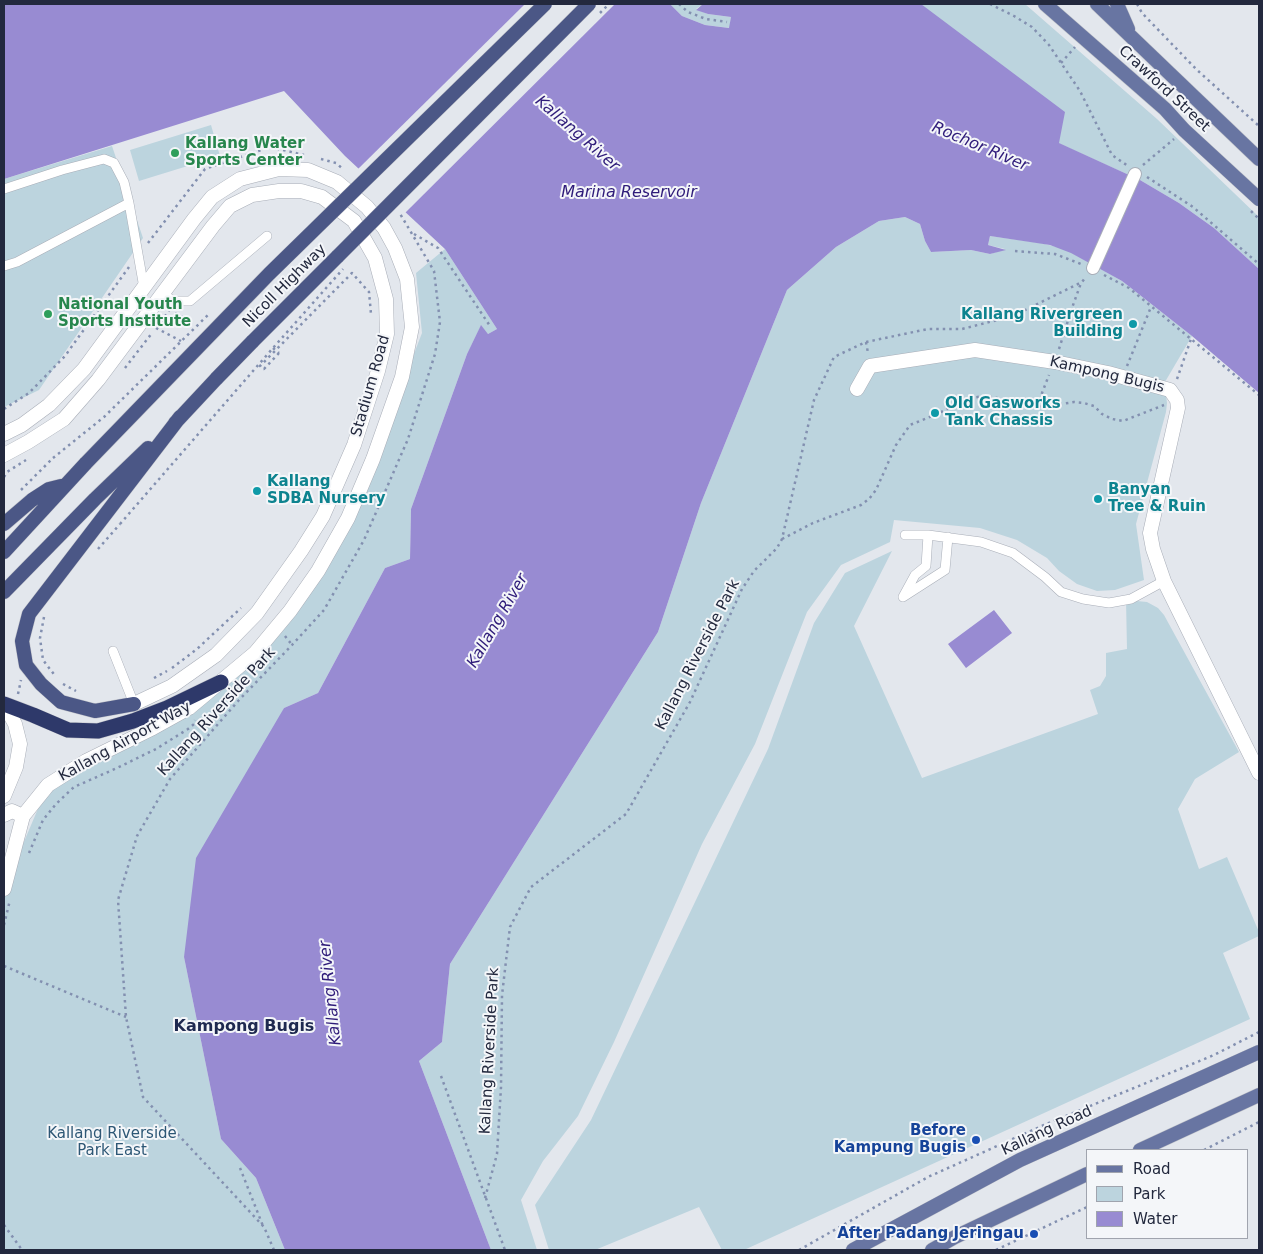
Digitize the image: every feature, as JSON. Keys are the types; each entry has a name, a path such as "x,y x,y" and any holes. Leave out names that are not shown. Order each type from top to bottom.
{"highway":[{"name":"Nicoll Highway","path":"4,552 64,485 269,274 545,4"},
{"name":"Nicoll Highway","path":"4,592 589,4"},
{"path":"134,704 95,712 61,702 41,684 26,665 22,641 30,614 180,417"},
{"path":"4,524 32,500 49,490 64,485"},
{"path":"4,704 33,714 68,730 98,731 133,721 167,708 221,682"}],"main road":[{"name":"Crawford Street","path":"1046,4 1165,109 1184,130 1259,199"},
{"name":"Crawford Street","path":"1097,4 1259,159"},
{"path":"1117,4 1131,37"},
{"name":"Kallang Road","path":"853,1250 1020,1160 1256,1055"},
{"path":"1142,1149 1259,1095"},
{"path":"932,1250 955,1237 1086,1174"}],"street":[{"name":"Stadium Road","path":"4,434 22,425 49,406 84,369 212,197 240,179 279,169 308,170 337,182 367,207 384,228 396,248 407,279 412,327 402,377 373,459 348,518 318,572 290,611 255,653 221,682"},
{"path":"1093,268 1136,172"},
{"name":"Stadium Road","path":"4,455 64,419 98,380 230,206 252,195 279,190 301,191 322,197 354,222 375,258 386,299 387,334 378,371 354,444 323,516 301,551 257,613 216,655 172,686 134,704"},
{"name":"Kampong Bugis","path":"856,389 870,366 968,350 1055,362 1123,376 1167,388 1175,396 1178,408 1150,533 1153,549 1164,581 1259,773"},
{"name":"Kallang Airport Way","path":"7,894 23,816 48,785 86,760 153,728 189,708 221,682"},
{"path":"4,704 16,724 20,744 16,767 4,796"},
{"path":"4,815 12,811 23,816"}],"lane":[{"path":"4,189 62,170 104,159 114,163 129,202 144,289"},
{"path":"4,266 17,262 129,202"},
{"path":"162,294 174,301 190,301 267,236"},
{"path":"905,535 928,535 981,542 1013,553 1046,577 1061,592 1083,599 1110,603 1131,598 1164,581"},
{"path":"928,535 926,566 915,575 903,597 945,570 948,537"},
{"path":"113,651 134,704"}],"path":[{"path":"595,18 609,4"},
{"path":"679,4 688,12 706,19 727,22"},
{"path":"990,4 1032,27 1050,45 1080,91 1112,155 1120,162 1193,207 1259,264"},
{"path":"1137,4 1142,12 1196,69 1259,126"},
{"path":"1062,63 1083,36"},
{"path":"1136,172 1184,130"},
{"path":"393,218 400,211"},
{"name":"Kallang Riverside Park","path":"274,1250 264,1227 143,1097 126,1017 118,900 137,836 170,779 239,700 324,610 364,540 408,438 436,354 440,322 434,271 412,233 438,248 490,326"},
{"path":"1015,251 1056,254 1093,268 1129,288 1259,395"},
{"path":"95,552 345,267"},
{"name":"Kallang Riverside Park","path":"486,1198 497,1154 501,1087 502,995 510,927 531,886 626,814 690,702 742,589 754,571 777,548 782,539 814,400 834,357 866,342 928,328 962,329 1013,316 1082,282 1093,268"},
{"path":"273,348 279,353 264,369 260,366 352,273 370,292 372,316"},
{"path":"1036,406 1055,362 1082,282"},
{"path":"1123,376 1151,307"},
{"path":"176,313 191,322"},
{"path":"156,328 181,341"},
{"path":"782,539 813,523 860,505 869,499 876,490 896,445 910,425 977,396 1044,407 1074,402 1084,403 1094,406 1102,414 1112,419 1122,421 1175,396 1191,339"},
{"path":"18,493 53,458"},
{"path":"152,679 168,671 197,649 242,607"},
{"path":"46,611 40,638 44,660 58,682 78,692"},
{"path":"280,644 287,638"},
{"path":"226,697 241,684"},
{"path":"28,854 43,820 74,787 156,748 194,724 196,718"},
{"path":"4,925 7,894"},
{"path":"4,966 126,1017"},
{"path":"798,1250 928,1177 1044,1125 1214,1055 1259,1032"},
{"name":"Kallang Riverside Park","path":"440,1076 504,1250"},
{"path":"1206,1149 1259,1122"},
{"path":"240,1168 264,1227"},
{"path":"996,1250 1086,1206"},
{"path":"4,1225 22,1250"}],"green space":[{"path":"670,4 703,4 696,9 708,14 731,17 730,28 705,25 682,16"},
{"path":"921,4 1025,4 1157,119 1259,217 1259,269 1214,228 1179,203 1140,180 1058,143"},
{"name":"Kallang Water Sports Center","path":"211,125 220,156 139,181 130,150"},
{"name":"National Youth Sports Institute","path":"112,146 143,238 39,390 4,407 4,179"},
{"path":"905,217 920,224 925,241 931,252 971,250 990,254 1005,249 988,245 990,236 1041,243 1065,249 1122,281 1192,336 1162,387 1166,395 1166,412 1136,524 1144,580 1115,590 1097,591 1077,584 1059,571 1047,558 1017,540 980,528 894,520 890,542 841,565 807,612 755,744 702,844 614,1042 578,1116 543,1161 521,1200 537,1250 491,1250 419,1061 442,1042 450,964 658,632 701,503 787,290 836,247 879,221"},
{"name":"Kallang Riverside Park East","path":"445,249 497,329 488,334 481,326 467,354 411,509 410,559 385,568 318,693 284,708 184,957 221,1139 256,1178 285,1250 4,1250 4,889 48,785 153,728 255,653 318,572 398,395 422,333 416,273"},
{"path":"892,551 854,626 922,778 1098,714 1090,690 1100,686 1106,676 1106,653 1127,649 1126,600 1147,602 1158,608 1164,615 1239,752 1195,779 1178,809 1199,869 1227,857 1259,932 1259,936 1223,953 1250,1019 744,1250 722,1250 699,1207 595,1250 549,1250 535,1205 591,1120 768,749 814,623 845,573"}],"water":[{"name":"Marina Reservoir","path":"4,4 670,4 682,16 705,25 729,28 731,17 708,14 696,10 703,4 921,4 1065,112 1059,143 1140,180 1179,203 1214,228 1259,269 1259,393 1192,336 1122,281 1071,253 1050,245 990,236 988,245 1006,250 990,254 971,250 931,252 925,241 920,224 905,217 879,221 836,247 787,290 701,503 658,632 450,964 442,1042 419,1061 491,1250 285,1250 256,1178 221,1139 184,957 196,858 284,708 318,693 385,568 410,559 411,509 467,354 481,325 488,334 497,329 445,249 345,156 284,91 4,179"},
{"path":"994,610 1012,633 966,668 948,644"}],"pier":[{"path":"525,4 615,4 404,214 357,170"}],"place":[{"name":"Kallang Water Sports Center","path":"175,153"},
{"name":"National Youth Sports Institute","path":"48,314"},
{"name":"Kallang Rivergreen Building","path":"1133,324"},
{"name":"Old Gasworks Tank Chassis","path":"935,413"},
{"name":"Kallang SDBA Nursery","path":"257,491"},
{"name":"Banyan Tree & Ruin","path":"1098,499"},
{"name":"Before Kampung Bugis","path":"976,1140"},
{"name":"After Padang Jeringau","path":"1034,1234"}],"district":[{"name":"Kampong Bugis","path":"244,1027"}],"water label":[{"name":"Kallang River","path":"577,134"},
{"name":"Rochor River","path":"980,147"},
{"name":"Kallang River","path":"498,621"},
{"name":"Kallang River","path":"331,993"}]}
